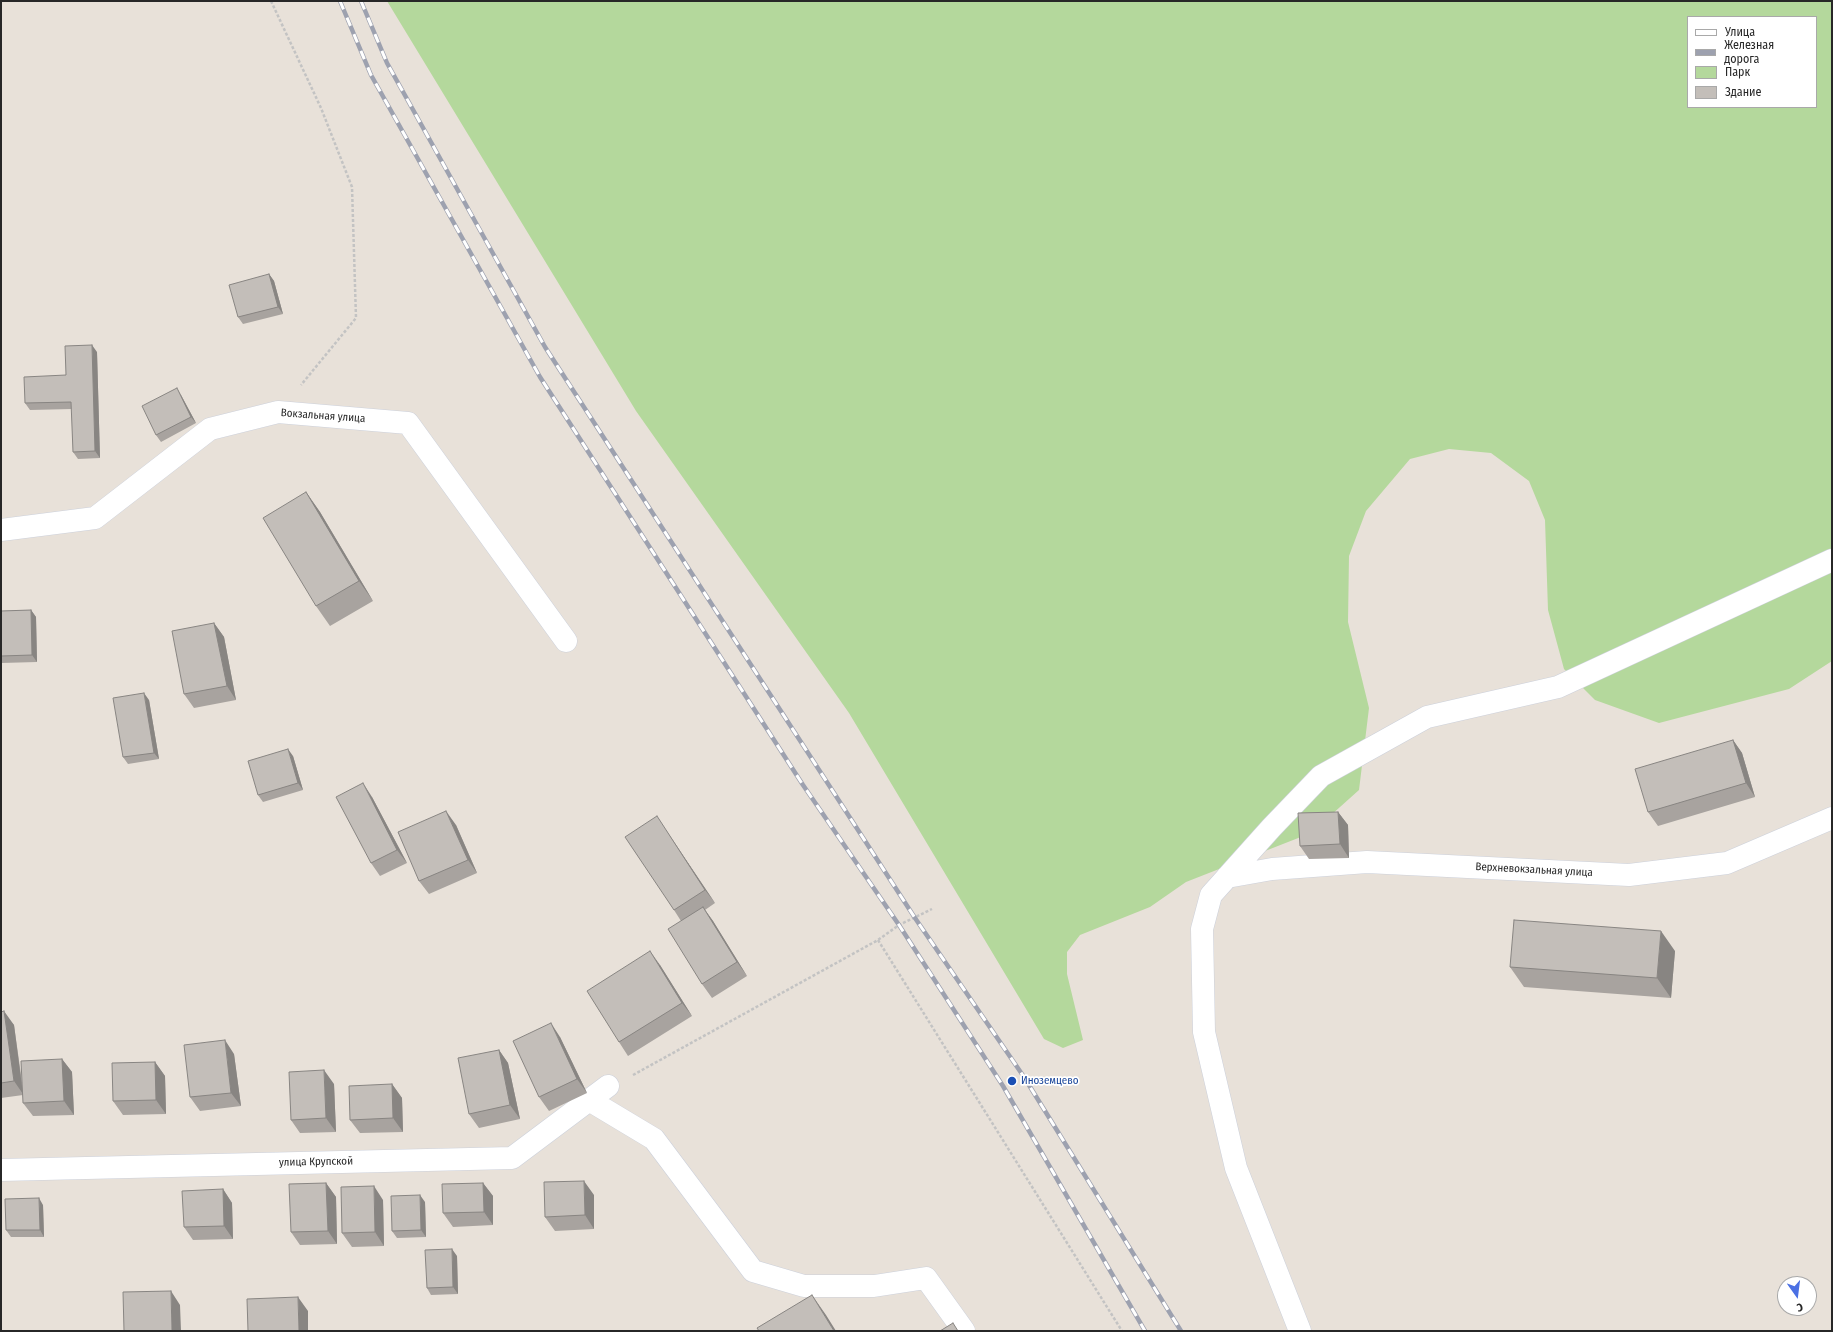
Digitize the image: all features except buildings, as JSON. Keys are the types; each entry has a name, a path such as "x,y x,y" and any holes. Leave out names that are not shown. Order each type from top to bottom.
{"street":[{"name":"Вокзальная улица","path":"1,530 95,518 210,430 278,412 408,423 566,641"},
{"path":"1300,1331 1236,1168 1204,1032 1202,928 1211,895 1272,827 1321,776 1426,717 1558,688 1832,560"},
{"name":"Верхневокзальная улица","path":"1227,877 1272,870 1367,862 1629,875 1727,863 1832,818"},
{"name":"улица Крупской","path":"1,1170 512,1158 608,1086"},
{"path":"589,1100 654,1139 753,1271 804,1286 874,1286 926,1278 964,1331"}],"path":[{"path":"271,1 321,108 352,187 356,318 278,412"},
{"path":"608,1086 620,1082 878,940 899,925 932,909"},
{"path":"878,940 1122,1331"}],"green space":[{"path":"387,1 1832,1 1832,661 1789,689 1659,723 1595,700 1564,669 1548,610 1545,520 1529,481 1491,453 1449,449 1410,459 1366,511 1349,556 1348,622 1369,708 1359,790 1311,833 1186,882 1150,907 1080,935 1067,952 1067,974 1083,1040 1063,1048 1044,1039 849,713 636,411"}],"railway":[{"path":"340,1 371,75 540,377 803,785 899,925 1003,1086 1145,1331"},
{"path":"361,1 387,63 545,347 915,918 1024,1077 1181,1331"}],"place":[{"name":"Иноземцево","path":"1012,1081"}]}
